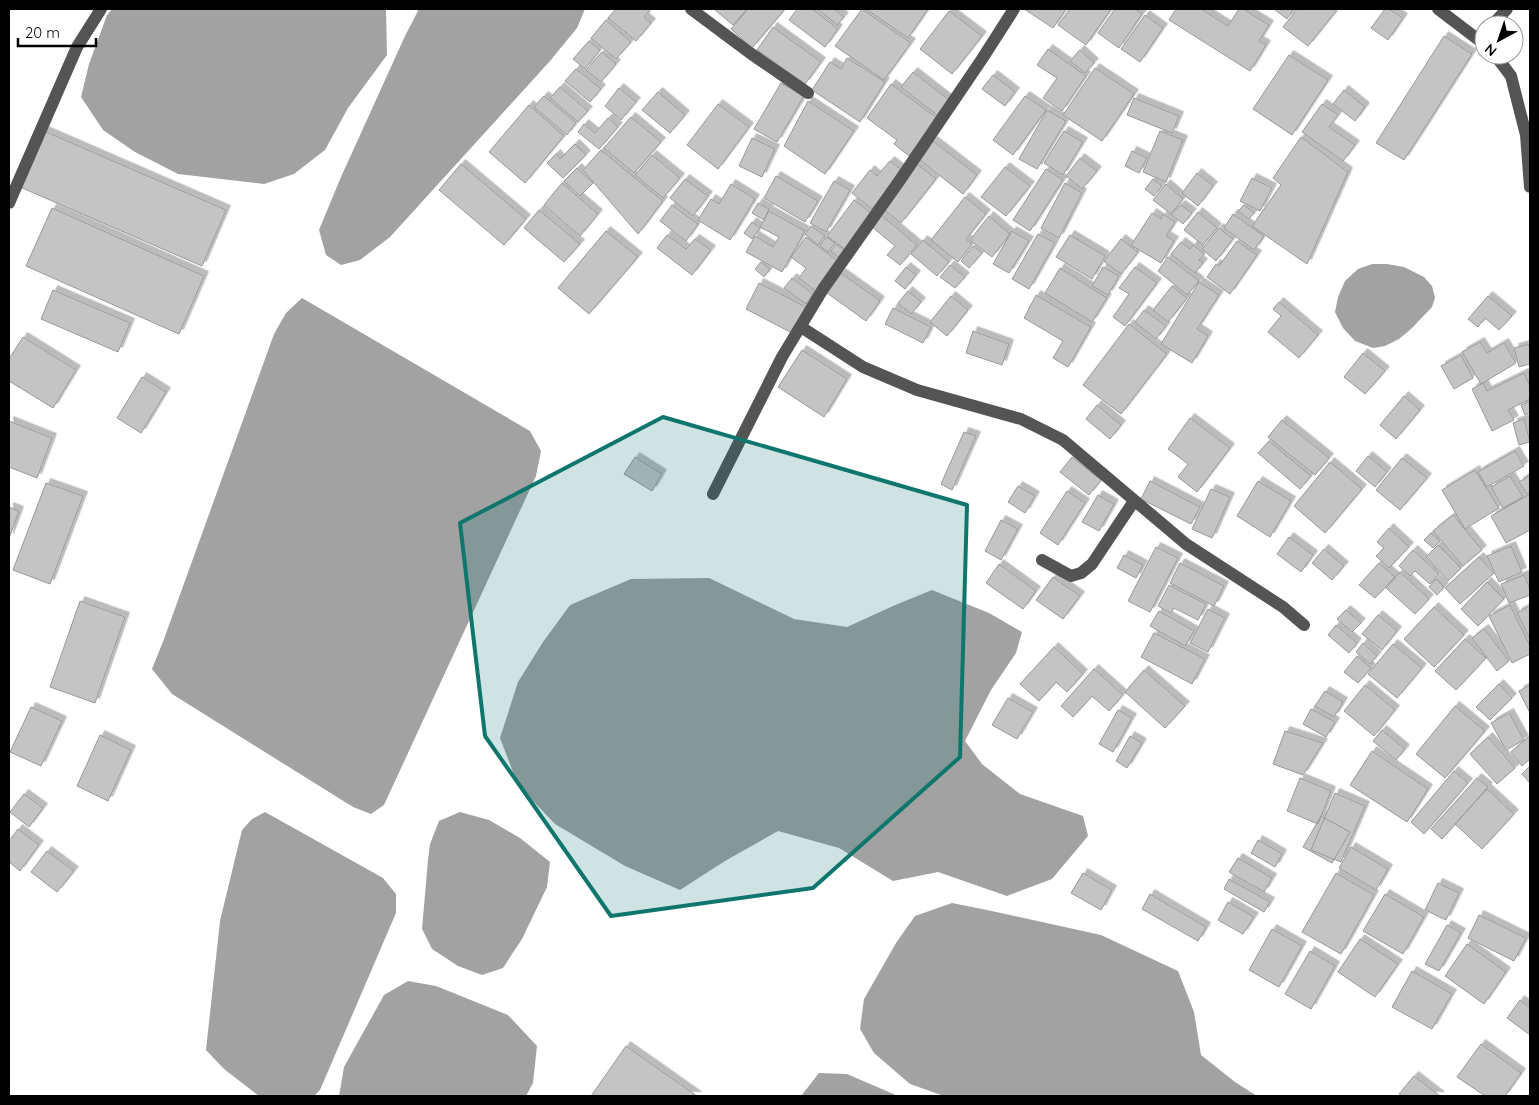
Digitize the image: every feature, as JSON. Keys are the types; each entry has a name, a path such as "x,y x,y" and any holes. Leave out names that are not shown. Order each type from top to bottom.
{"street":[{"path":"9,203 77,48 101,9"},
{"path":"691,9 808,93"},
{"path":"713,494 782,358 823,289 900,180 1014,9"},
{"path":"1438,9 1474,34"},
{"path":"1502,65 1510,76 1526,135 1530,187"},
{"path":"801,327 872,371 917,390 1021,419 1063,440 1186,544 1283,607 1304,625"},
{"path":"1042,560 1071,576 1081,573 1092,564 1134,501"}],"highlighted area":[{"path":"663,417 967,505 960,757 813,888 611,916 485,736 460,523"}],"shaded area":[{"path":"112,9 386,9 387,55 348,108 325,150 294,174 264,184 178,174 135,152 103,130 81,97 89,64 107,15"},
{"path":"419,9 585,9 577,28 550,61 390,237 360,260 341,265 326,255 319,230 341,177"},
{"path":"1372,264 1404,267 1424,277 1432,286 1435,298 1432,307 1399,339 1385,346 1373,348 1355,341 1343,328 1335,312 1338,297 1345,281 1358,269"},
{"path":"302,298 530,431 541,451 536,476 384,805 371,814 353,807 172,694 152,669 274,334 286,313"},
{"path":"709,578 794,619 847,627 932,590 989,613 1022,632 1016,653 991,690 965,741 982,764 1020,794 1083,816 1088,836 1052,879 1007,896 938,872 893,881 839,848 778,831 725,861 680,890 625,866 555,824 518,785 500,738 518,682 543,642 570,605 631,579"},
{"path":"265,812 383,878 396,894 396,913 320,1090 314,1096 259,1096 224,1069 206,1050 220,921 242,830 252,819"},
{"path":"460,812 489,820 520,838 550,862 547,887 522,939 503,968 482,975 458,966 432,949 422,929 430,844 439,821"},
{"path":"952,903 1101,935 1178,971 1194,1012 1201,1055 1235,1082 1257,1096 944,1096 910,1084 874,1053 860,1029 864,999 896,943 915,916"},
{"path":"408,981 436,986 508,1015 537,1046 533,1083 526,1096 339,1096 344,1067 384,995"},
{"path":"819,1073 847,1074 898,1096 801,1096"}],"building":[{"path":"616,9 651,9 644,17 651,23 636,41 608,18"},
{"path":"714,9 747,9 733,25"},
{"path":"748,9 785,9 752,48 731,29"},
{"path":"797,9 812,9 838,29 825,47 789,20"},
{"path":"818,9 834,9 844,17 837,25"},
{"path":"862,9 911,43 884,80 835,46"},
{"path":"866,9 928,9 908,38"},
{"path":"1024,9 1066,9 1053,28"},
{"path":"1070,9 1111,9 1086,45 1058,25"},
{"path":"1115,9 1135,9 1142,14 1119,48 1098,33"},
{"path":"1176,9 1201,9 1228,26 1239,9 1243,9 1269,25 1259,41 1266,45 1250,71 1169,20"},
{"path":"1274,9 1294,9 1287,19"},
{"path":"1297,9 1337,10 1308,46 1283,27"},
{"path":"1385,9 1389,9 1403,18 1388,40 1371,28"},
{"path":"949,11 982,36 952,74 920,49"},
{"path":"1145,15 1163,28 1140,62 1121,49"},
{"path":"606,20 631,42 616,59 591,38"},
{"path":"773,27 821,62 805,84 757,50"},
{"path":"1444,36 1472,54 1404,160 1376,143"},
{"path":"589,41 600,50 585,69 573,59"},
{"path":"1048,49 1086,76 1062,111 1043,98 1057,78 1037,65"},
{"path":"1080,50 1094,63 1085,73 1070,61"},
{"path":"602,52 616,64 601,82 586,70"},
{"path":"1289,55 1328,80 1292,135 1253,109"},
{"path":"847,58 885,82 860,122 812,90 830,62 841,69"},
{"path":"1095,68 1134,94 1102,141 1063,115"},
{"path":"576,69 601,89 590,102 565,81"},
{"path":"913,72 949,100 937,115 901,87"},
{"path":"993,75 1015,92 1005,106 982,89"},
{"path":"781,83 804,96 777,142 754,129"},
{"path":"891,84 937,118 909,156 894,144 897,140 867,118"},
{"path":"560,87 588,111 578,122 550,98"},
{"path":"619,88 636,102 621,120 605,106"},
{"path":"1344,90 1365,107 1355,121 1333,104"},
{"path":"658,92 685,115 670,133 642,110"},
{"path":"544,96 576,123 567,135 534,107"},
{"path":"1025,96 1046,110 1013,155 993,140"},
{"path":"1134,98 1179,116 1172,133 1127,115"},
{"path":"808,101 854,131 825,174 784,146"},
{"path":"718,104 749,127 718,169 687,145"},
{"path":"1322,104 1338,115 1329,127 1355,145 1343,161 1302,132"},
{"path":"529,105 564,136 525,183 489,152"},
{"path":"1047,110 1066,121 1037,169 1019,159"},
{"path":"631,117 661,142 634,173 604,148"},
{"path":"608,118 618,127 599,149 578,132 584,124 595,133"},
{"path":"44,131 226,210 202,266 20,187"},
{"path":"1064,131 1083,142 1063,175 1044,163"},
{"path":"1160,131 1183,140 1166,182 1143,172"},
{"path":"1301,137 1348,172 1307,264 1252,226 1281,185 1273,178"},
{"path":"752,138 775,149 762,177 739,166"},
{"path":"933,141 977,175 963,194 919,159"},
{"path":"575,144 586,155 563,178 547,163 556,154 560,159"},
{"path":"601,150 663,201 638,234 583,170"},
{"path":"1132,151 1147,158 1139,173 1125,166"},
{"path":"652,155 680,178 663,198 635,175"},
{"path":"1080,158 1097,171 1082,189 1066,176"},
{"path":"890,161 903,171 872,209 852,193 870,170 877,176"},
{"path":"461,164 526,219 504,245 439,190"},
{"path":"917,164 936,179 901,223 883,209"},
{"path":"1005,167 1030,186 1006,216 981,197"},
{"path":"577,168 593,183 580,196 564,181"},
{"path":"1046,169 1063,180 1030,231 1013,220"},
{"path":"1197,173 1213,186 1198,206 1182,193"},
{"path":"776,176 818,201 805,222 764,198"},
{"path":"1252,178 1272,188 1260,211 1240,201"},
{"path":"685,179 708,196 693,216 670,198"},
{"path":"1153,179 1162,186 1154,196 1145,189"},
{"path":"834,181 850,190 826,232 810,223"},
{"path":"562,183 598,214 580,236 544,205"},
{"path":"1065,183 1082,193 1059,238 1041,228"},
{"path":"731,184 755,199 730,240 698,220 711,199 719,204"},
{"path":"1166,184 1183,199 1171,214 1153,200"},
{"path":"965,197 986,214 966,239 972,244 958,262 931,240"},
{"path":"854,200 874,215 846,250 827,236"},
{"path":"758,203 769,209 764,220 752,213"},
{"path":"672,205 698,224 686,241 660,221"},
{"path":"1181,205 1192,213 1183,224 1171,214"},
{"path":"1244,205 1254,213 1249,219 1238,211"},
{"path":"52,208 204,276 179,334 26,266"},
{"path":"539,210 580,244 564,262 524,228"},
{"path":"769,211 805,231 782,272 746,252 755,236 773,247 779,237 760,227"},
{"path":"1198,212 1217,228 1203,245 1184,230"},
{"path":"1152,213 1161,219 1163,214 1175,222 1166,236 1174,241 1161,263 1131,245"},
{"path":"1233,214 1264,236 1254,250 1224,228"},
{"path":"881,215 917,245 900,265 887,255 895,246 872,227"},
{"path":"989,216 1010,234 992,257 970,240"},
{"path":"752,222 760,228 752,239 744,233"},
{"path":"811,226 825,236 818,245 805,234"},
{"path":"1219,228 1233,239 1216,261 1202,249"},
{"path":"606,231 638,257 589,314 558,288"},
{"path":"1012,231 1029,241 1009,273 993,264"},
{"path":"1038,234 1055,243 1029,289 1012,279"},
{"path":"667,235 686,249 695,239 711,250 692,275 657,248"},
{"path":"1070,235 1105,256 1092,279 1056,257"},
{"path":"806,237 839,262 817,292 799,278 806,268 791,257"},
{"path":"826,237 835,243 828,252 820,246"},
{"path":"1121,239 1138,252 1121,274 1104,261"},
{"path":"923,240 949,262 937,276 911,254"},
{"path":"1237,241 1257,255 1230,294 1207,277 1216,264 1219,266"},
{"path":"1181,242 1190,249 1193,245 1204,254 1199,260 1203,263 1195,273 1171,254"},
{"path":"836,244 844,250 838,257 831,251"},
{"path":"973,246 982,253 969,268 961,261"},
{"path":"1168,257 1199,281 1187,295 1158,271"},
{"path":"761,262 770,269 764,277 755,269"},
{"path":"950,265 965,277 955,288 940,277"},
{"path":"906,267 916,275 905,289 895,281"},
{"path":"1103,267 1119,276 1108,295 1092,286"},
{"path":"1135,267 1157,283 1125,326 1113,317 1129,294 1119,288"},
{"path":"1060,268 1107,298 1092,322 1045,293"},
{"path":"841,273 880,301 866,321 827,293"},
{"path":"792,278 813,294 806,304 784,288"},
{"path":"1199,282 1219,295 1197,329 1208,336 1192,363 1161,344"},
{"path":"759,283 806,307 792,333 746,309"},
{"path":"1172,286 1187,298 1168,322 1153,310"},
{"path":"53,290 130,323 118,352 41,319"},
{"path":"908,291 921,302 911,314 898,303"},
{"path":"1036,295 1091,327 1068,367 1053,358 1063,341 1024,318"},
{"path":"951,296 968,310 947,336 930,322"},
{"path":"1488,296 1512,316 1499,330 1485,318 1478,327 1468,319"},
{"path":"1279,302 1318,335 1299,358 1268,332 1281,316 1273,309"},
{"path":"893,308 931,327 923,343 885,324"},
{"path":"1144,310 1166,326 1156,339 1135,322"},
{"path":"1129,324 1167,354 1121,414 1083,385"},
{"path":"973,331 1009,344 1002,365 966,353"},
{"path":"23,337 76,370 53,408 9,381 9,359"},
{"path":"1480,342 1487,353 1504,343 1516,363 1481,384 1462,352"},
{"path":"1530,344 1530,364 1519,367 1514,348"},
{"path":"802,350 847,379 824,417 778,387"},
{"path":"1363,353 1385,371 1365,394 1344,377"},
{"path":"1461,355 1473,378 1454,389 1441,366"},
{"path":"1524,373 1530,386 1530,399 1508,410 1514,420 1492,431 1472,389 1483,383 1487,391"},
{"path":"142,377 166,392 141,433 117,418"},
{"path":"1404,396 1420,410 1396,439 1380,425"},
{"path":"1530,401 1530,412 1525,415 1521,405"},
{"path":"1097,405 1121,425 1110,439 1086,419"},
{"path":"1190,418 1230,448 1197,492 1178,477 1188,464 1168,449"},
{"path":"1524,419 1530,442 1519,445 1513,423"},
{"path":"1282,420 1329,458 1315,475 1268,437"},
{"path":"9,421 52,438 37,478 9,467"},
{"path":"964,432 976,436 952,490 941,484"},
{"path":"1269,441 1311,476 1300,489 1258,453"},
{"path":"1515,451 1524,466 1487,487 1478,472"},
{"path":"1368,456 1387,472 1375,487 1356,471"},
{"path":"635,457 662,474 652,491 624,474"},
{"path":"1072,457 1101,480 1089,495 1060,472"},
{"path":"1402,458 1427,478 1400,510 1376,490"},
{"path":"1330,462 1362,489 1325,533 1294,506"},
{"path":"1475,470 1499,508 1465,529 1442,490"},
{"path":"1530,475 1530,492 1527,494 1519,482"},
{"path":"1510,476 1523,497 1503,508 1491,487"},
{"path":"1150,481 1200,507 1191,524 1141,499"},
{"path":"1258,481 1291,501 1270,537 1237,516"},
{"path":"46,483 83,496 50,584 13,570"},
{"path":"1018,486 1035,496 1025,513 1008,502"},
{"path":"1211,489 1230,497 1212,538 1192,529"},
{"path":"1067,491 1085,503 1058,545 1040,533"},
{"path":"1530,494 1530,530 1506,543 1491,516"},
{"path":"1098,495 1114,504 1099,531 1082,522"},
{"path":"9,507 19,511 9,538"},
{"path":"1453,515 1482,550 1463,566 1433,531"},
{"path":"1001,520 1018,529 1001,560 985,551"},
{"path":"1389,528 1409,547 1389,568 1376,556 1384,548 1377,542"},
{"path":"1431,533 1440,541 1433,548 1424,540"},
{"path":"1289,537 1313,555 1301,572 1277,554"},
{"path":"1438,545 1461,568 1448,581 1426,557"},
{"path":"1511,546 1522,572 1499,582 1487,556"},
{"path":"1156,547 1178,558 1150,612 1128,601"},
{"path":"1324,549 1344,566 1332,580 1312,563"},
{"path":"1413,550 1439,574 1430,584 1415,571 1410,576 1399,566"},
{"path":"1124,555 1143,565 1136,578 1117,568"},
{"path":"1479,557 1494,573 1460,604 1445,588"},
{"path":"1180,563 1224,586 1214,606 1170,583"},
{"path":"1379,563 1395,577 1375,598 1359,585"},
{"path":"999,564 1036,591 1023,609 986,583"},
{"path":"1400,572 1429,599 1415,614 1386,588"},
{"path":"1524,575 1530,589 1530,595 1509,603 1501,584"},
{"path":"1053,577 1080,596 1063,619 1036,600"},
{"path":"1436,579 1444,587 1437,595 1429,587"},
{"path":"1487,582 1504,599 1478,626 1461,609"},
{"path":"1169,585 1206,604 1198,620 1174,608 1171,613 1158,606"},
{"path":"80,601 125,617 95,703 50,687"},
{"path":"1510,605 1530,646 1530,654 1512,663 1489,616"},
{"path":"1530,606 1530,639 1517,613"},
{"path":"1434,607 1464,635 1434,667 1404,639"},
{"path":"1208,609 1225,618 1208,652 1190,643"},
{"path":"1346,610 1361,623 1352,632 1337,619"},
{"path":"1159,611 1194,631 1185,646 1150,626"},
{"path":"1378,615 1397,631 1382,650 1362,634"},
{"path":"1336,625 1357,643 1349,653 1328,635"},
{"path":"1484,629 1509,661 1497,671 1472,638"},
{"path":"1154,633 1205,659 1192,684 1141,657"},
{"path":"1465,639 1486,658 1456,690 1435,671"},
{"path":"1363,643 1377,656 1370,664 1356,652"},
{"path":"1393,644 1422,668 1397,698 1368,674"},
{"path":"1054,647 1083,674 1067,692 1056,682 1039,701 1020,684"},
{"path":"1357,656 1371,668 1358,683 1344,672"},
{"path":"1094,669 1123,695 1109,711 1092,696 1073,717 1061,706"},
{"path":"1144,670 1185,706 1165,728 1125,692"},
{"path":"1499,684 1512,698 1490,720 1476,707"},
{"path":"1365,685 1395,710 1374,736 1344,711"},
{"path":"1530,685 1530,713 1519,691"},
{"path":"1325,691 1343,702 1334,717 1315,706"},
{"path":"1008,698 1033,712 1017,739 992,725"},
{"path":"1455,706 1485,731 1445,778 1416,754"},
{"path":"31,707 62,721 41,766 10,752"},
{"path":"1311,709 1335,722 1326,737 1303,724"},
{"path":"1118,710 1132,718 1113,752 1099,744"},
{"path":"1509,713 1524,740 1506,750 1491,723"},
{"path":"1382,730 1405,749 1396,760 1373,741"},
{"path":"1285,731 1323,743 1303,775 1273,764"},
{"path":"100,735 131,750 108,801 77,786"},
{"path":"1130,736 1142,743 1127,768 1116,761"},
{"path":"1530,736 1530,759 1522,766 1511,752"},
{"path":"1488,737 1515,768 1497,784 1470,754"},
{"path":"1372,751 1428,789 1407,822 1350,785"},
{"path":"1530,766 1530,783 1522,774"},
{"path":"1454,771 1468,783 1424,834 1411,822"},
{"path":"1300,778 1331,791 1318,824 1287,811"},
{"path":"1477,778 1488,787 1442,839 1431,829"},
{"path":"1487,789 1514,814 1482,849 1455,824"},
{"path":"1335,793 1365,806 1341,862 1311,850"},
{"path":"24,794 43,808 29,827 10,812"},
{"path":"1321,816 1350,832 1332,863 1303,847"},
{"path":"18,829 39,845 20,871 9,862 9,841"},
{"path":"1258,840 1282,854 1275,867 1251,853"},
{"path":"1351,847 1388,869 1376,890 1339,868"},
{"path":"47,851 74,871 57,892 31,872"},
{"path":"1238,858 1272,878 1264,892 1229,872"},
{"path":"1083,873 1112,890 1101,910 1071,893"},
{"path":"1336,873 1374,895 1341,954 1302,932"},
{"path":"1229,879 1270,902 1264,912 1224,889"},
{"path":"1438,883 1459,893 1446,920 1425,910"},
{"path":"1150,894 1206,927 1198,941 1142,909"},
{"path":"1385,894 1424,917 1403,954 1363,931"},
{"path":"1228,902 1254,917 1243,934 1218,920"},
{"path":"1479,915 1526,938 1514,961 1468,938"},
{"path":"1447,925 1461,933 1439,971 1425,964"},
{"path":"1272,929 1302,946 1279,987 1249,970"},
{"path":"1360,939 1398,964 1375,997 1338,972"},
{"path":"1467,944 1506,972 1484,1004 1445,976"},
{"path":"1310,951 1335,966 1311,1009 1285,994"},
{"path":"1412,971 1452,994 1432,1029 1392,1007"},
{"path":"1520,1000 1530,1008 1530,1035 1507,1018"},
{"path":"1481,1044 1521,1073 1505,1096 1485,1096 1457,1077"},
{"path":"626,1046 697,1096 591,1096"},
{"path":"1414,1076 1440,1096 1403,1096 1399,1094"}]}
